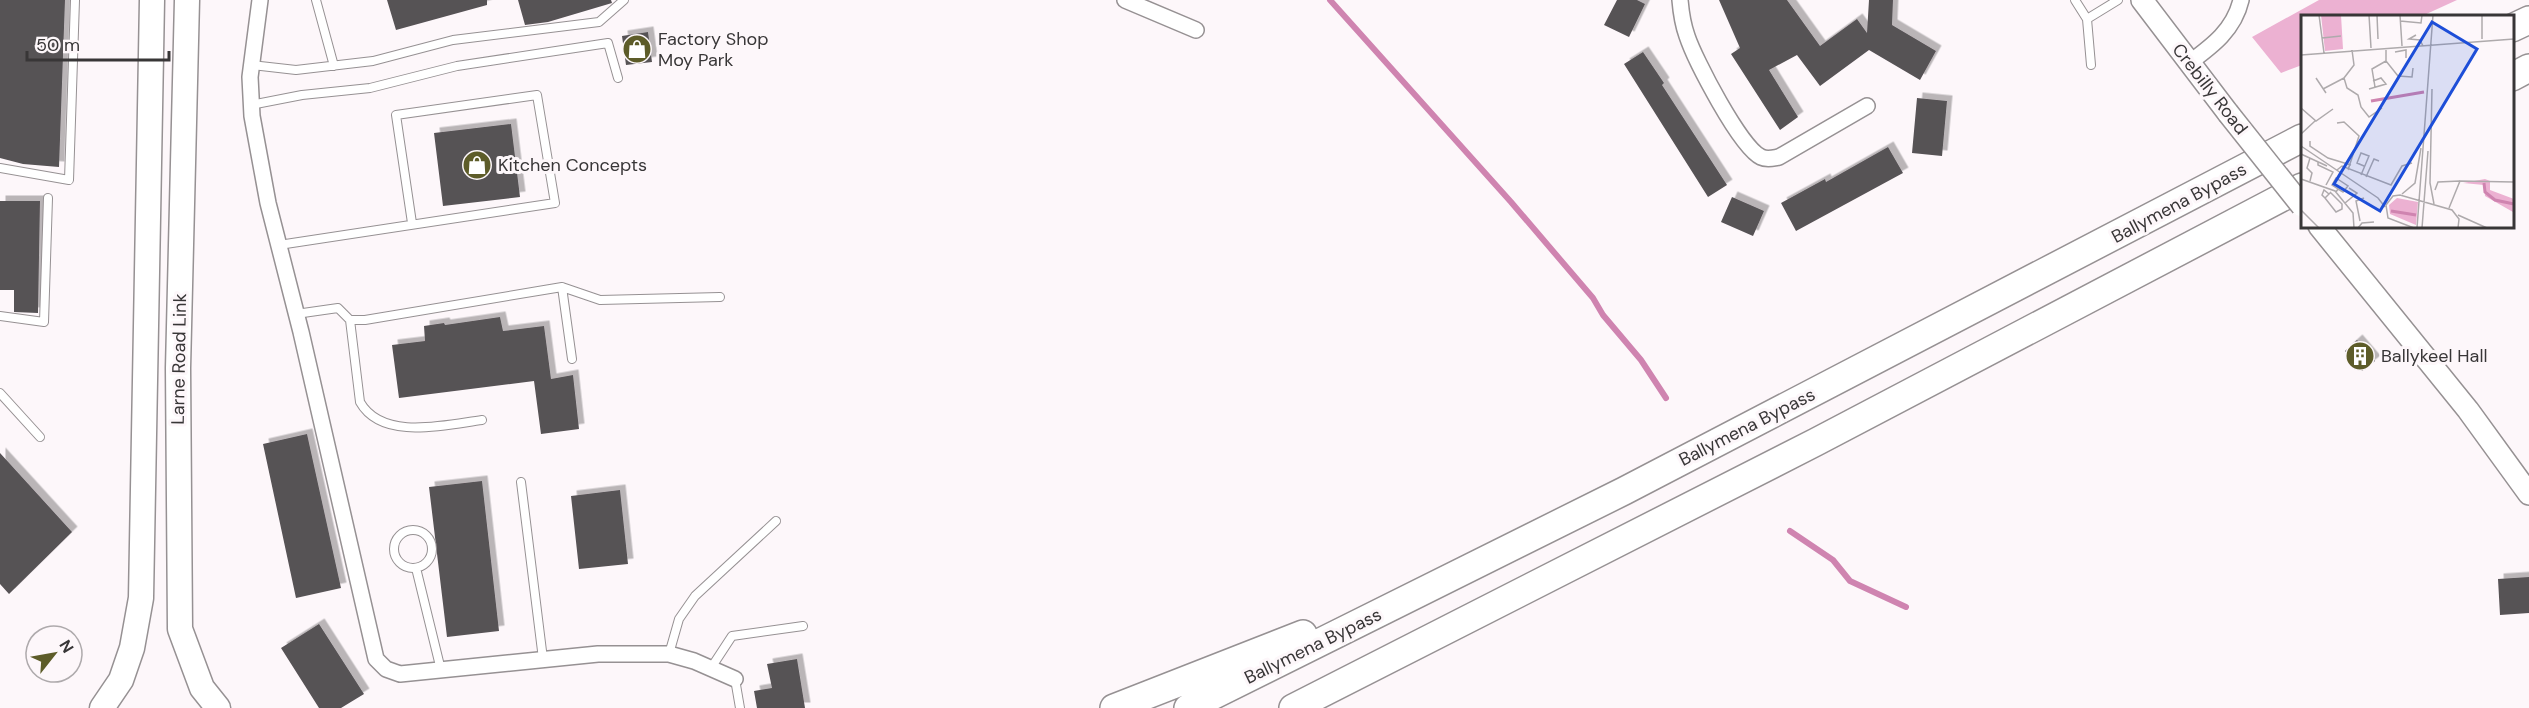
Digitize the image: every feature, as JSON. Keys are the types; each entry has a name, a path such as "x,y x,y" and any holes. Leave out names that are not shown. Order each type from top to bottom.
{"highway":[{"path":"2514,27 2529,20"},
{"path":"2514,76 2529,68"},
{"name":"Ballymena Bypass","path":"1188,708 1624,491 2301,139"},
{"path":"1293,708 1816,442 2301,188"},
{"path":"1333,708 1816,442"},
{"path":"1114,708 1377,606 1624,491"}],"main road":[{"name":"Larne Road Link","path":"102,708 121,680 125,669 132,648 141,598 152,0"},
{"name":"Larne Road Link","path":"186,0 178,368 180,629 202,688 218,708"}],"street":[{"path":"260,0 252,65 250,105 268,203 376,659 386,669 400,674 598,654 669,654 694,661 735,679"},
{"path":"1125,0 1196,30"},
{"path":"1680,0 1686,35 1694,55 1727,114 1746,142 1760,157 1766,159 1779,157 1867,106"},
{"name":"Crebilly Road","path":"2142,0 2301,205"},
{"path":"2189,63 2219,40 2230,27 2238,13 2241,0"},
{"path":"2321,228 2468,410 2529,494"}],"lane":[{"path":"0,168 69,180 75,0"},
{"path":"316,0 334,66"},
{"path":"252,65 296,70 334,66 373,61 453,40 599,22 624,0"},
{"path":"2076,0 2087,19 2091,65"},
{"path":"2087,19 2118,0"},
{"path":"250,105 302,95 370,88 457,66 608,43 618,78"},
{"path":"279,245 555,202 537,95 396,115 412,223"},
{"path":"0,316 44,322 48,198"},
{"path":"350,320 365,320 562,287 600,300 720,297"},
{"path":"562,287 572,359"},
{"path":"296,314 338,308 350,320 360,402 366,412 378,420 416,429 482,420"},
{"path":"0,393 40,437"},
{"path":"521,482 543,659"},
{"path":"669,654 680,619 695,596 776,521"},
{"path":"410,530 423,533 428,537 432,549 427,562 416,568 404,566 396,558 394,552 396,540 404,532 410,530"},
{"path":"416,568 441,670"},
{"path":"711,668 732,636 802,626"},
{"path":"735,679 740,708"}],"shaded area":[{"path":"2319,0 2457,0 2424,15 2301,15 2301,65 2281,73 2252,37"}],"building":[{"path":"0,0 65,0 59,167 23,164 0,158"},
{"path":"387,0 487,0 487,5 396,30"},
{"path":"518,0 611,0 612,3 548,22 525,25"},
{"path":"1617,0 1637,0 1645,4 1629,37 1604,25"},
{"path":"1719,0 1787,0 1820,46 1857,19 1867,33 1869,0 1893,0 1892,25 1936,51 1920,80 1869,50 1820,86 1797,55 1769,70 1798,117 1780,130 1731,54 1740,48"},
{"name":"Factory Shop Moy Park","path":"648,32 652,62 626,65 622,36"},
{"path":"1643,52 1727,185 1708,197 1624,64"},
{"path":"1917,98 1947,101 1942,156 1912,153"},
{"name":"Kitchen Concepts","path":"511,124 520,197 443,206 434,133"},
{"path":"1888,147 1903,173 1796,231 1781,203 1825,179 1826,182"},
{"path":"1732,197 1764,211 1753,236 1721,222"},
{"path":"0,201 40,201 38,313 14,312 14,290 0,290"},
{"path":"500,317 503,331 544,326 551,379 573,375 579,429 541,434 534,381 399,398 392,345 425,341 424,326"},
{"name":"Ballykeel Hall","path":"2357,340 2375,361 2362,371 2345,351"},
{"path":"307,434 341,588 296,598 263,444"},
{"path":"0,453 72,532 9,594 0,584"},
{"path":"482,481 499,631 447,637 429,487"},
{"path":"620,490 628,564 579,569 571,496"},
{"path":"2529,577 2529,613 2500,615 2498,579"},
{"path":"319,624 364,694 341,708 319,708 281,648"},
{"path":"797,659 805,708 757,708 754,691 772,688 767,664"}],"waterway":[{"path":"1330,0 1511,202 1593,298 1603,315 1641,360 1666,398"},
{"path":"1790,531 1833,560 1850,581 1906,607"}],"place":[{"name":"Factory Shop Moy Park","path":"637,49"},
{"name":"Kitchen Concepts","path":"477,165"},
{"name":"Ballykeel Hall","path":"2360,356"}]}
